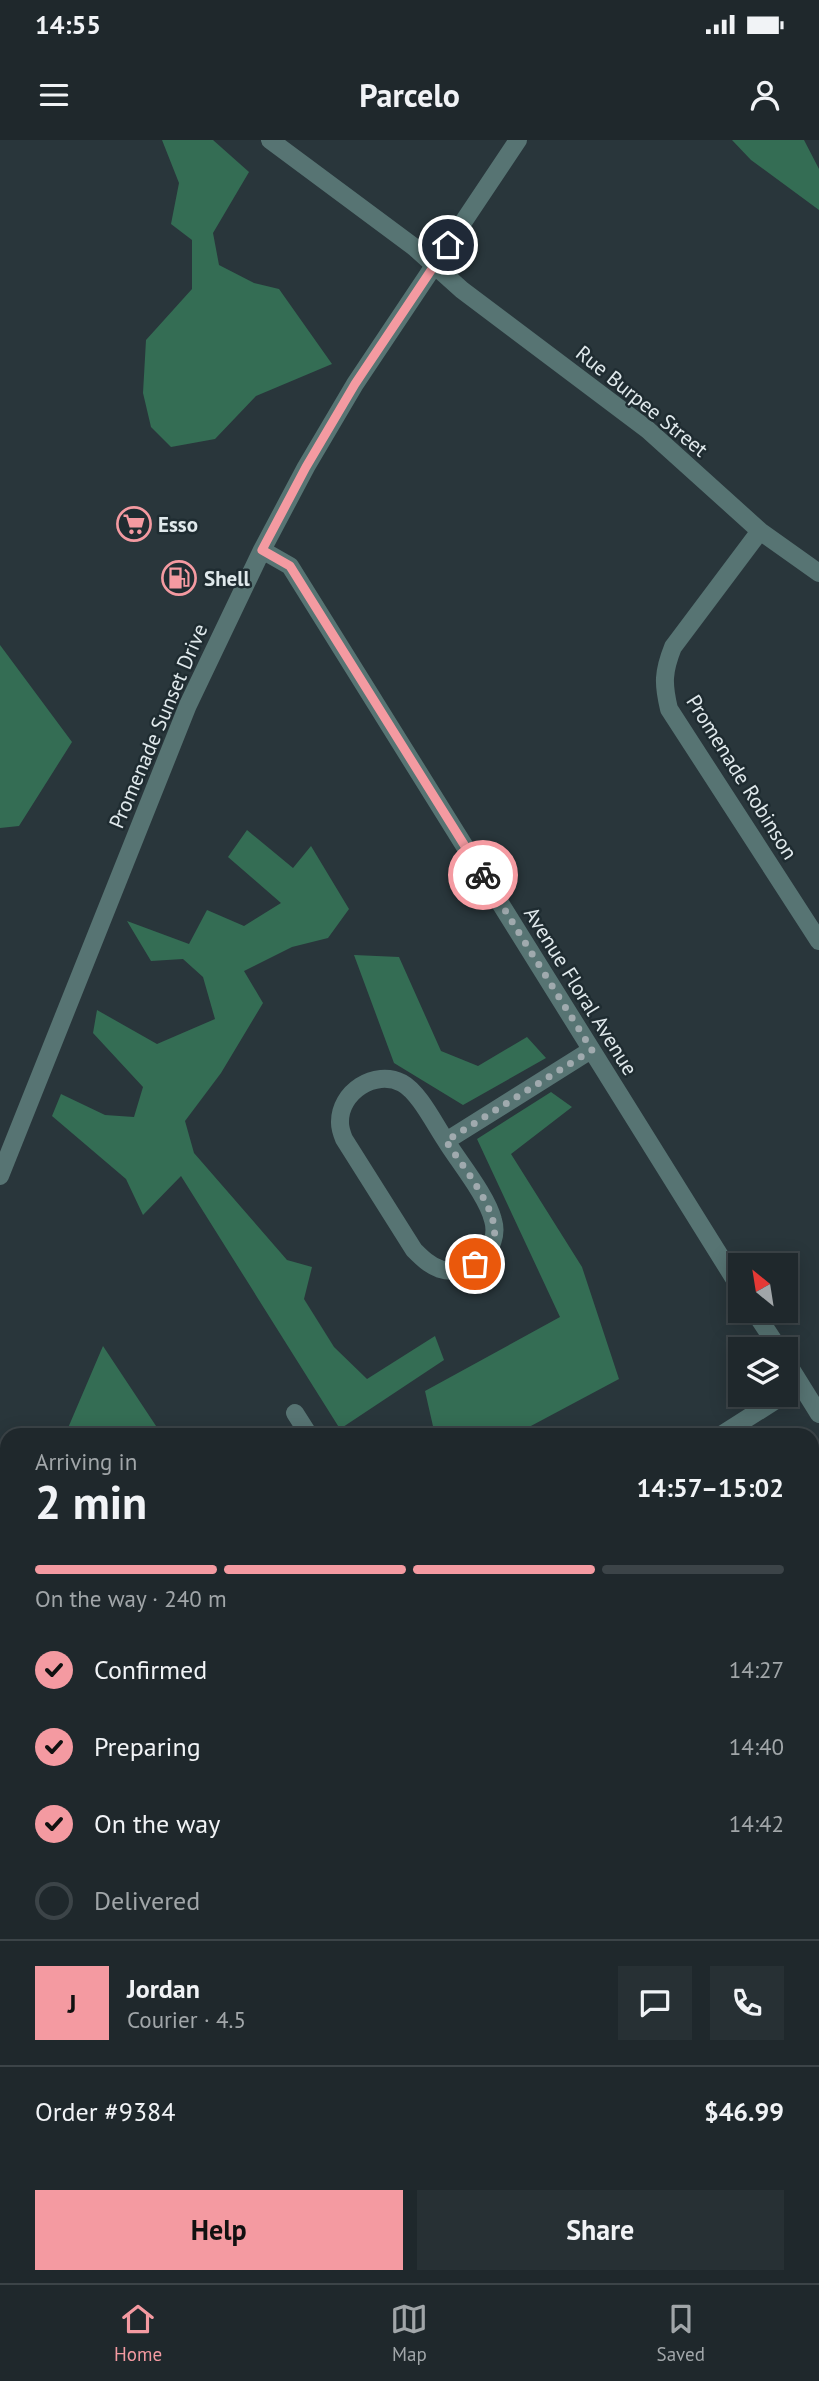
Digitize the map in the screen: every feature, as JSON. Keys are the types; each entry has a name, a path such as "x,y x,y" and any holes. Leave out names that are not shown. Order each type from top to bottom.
{"street":[{"name":"Rue Burpee Street","path":"270,140 414,247 462,290 648,430 760,531 819,573"},
{"name":"Promenade Sunset Drive","path":"0,1176 188,705 262,550 306,467 355,384 518,140"},
{"name":"Promenade Robinson","path":"760,531 673,647 663,686 669,709 819,941"},
{"name":"Avenue Floral Avenue","path":"262,550 290,566 728,1269"},
{"path":"446,1141 592,1050"},
{"path":"376,1079 392,1079 405,1085 415,1095 446,1141 494,1221 494,1238 487,1253 475,1264 459,1270 442,1270 426,1262 414,1250 344,1139 340,1125 341,1110 349,1096 360,1085 376,1079"},
{"path":"798,1397 819,1414"},
{"path":"732,1428 765,1407"},
{"path":"295,1413 305,1428"}],"green space":[{"path":"162,140 213,140 249,172 213,233 219,265 254,283 279,289 332,364 256,396 215,439 171,447 151,427 143,393 146,340 192,289 192,240 171,224 179,183"},
{"path":"732,140 804,140 819,169 819,210 751,160"},
{"path":"0,645 72,742 19,826 0,828"},
{"path":"247,830 293,868 311,846 349,909 328,938 292,947 244,971 263,1003 221,1073 185,1121 194,1153 287,1260 312,1267 304,1299 334,1347 367,1379 435,1336 444,1360 342,1428 181,1176 143,1215 126,1179 52,1116 61,1094 105,1115 134,1117 143,1087 93,1033 97,1010 157,1044 215,1019 203,977 183,959 151,961 127,921 189,944 207,910 244,926 281,903 228,857"},
{"path":"354,955 399,957 441,1051 478,1066 527,1037 546,1058 463,1105 394,1063"},
{"path":"551,1092 572,1107 511,1154 582,1267 619,1379 527,1428 433,1428 425,1391 560,1317 477,1139"},
{"path":"103,1346 157,1428 68,1428"}],"way so far":[{"path":"475,1264 487,1253 494,1238 494,1221 446,1141 592,1050 483,875"}],"place":[{"name":"Esso","path":"134,524"},
{"name":"Shell","path":"179,578"}],"route":[{"path":"448,245 355,384 306,467 262,550 290,566 483,875"}]}
